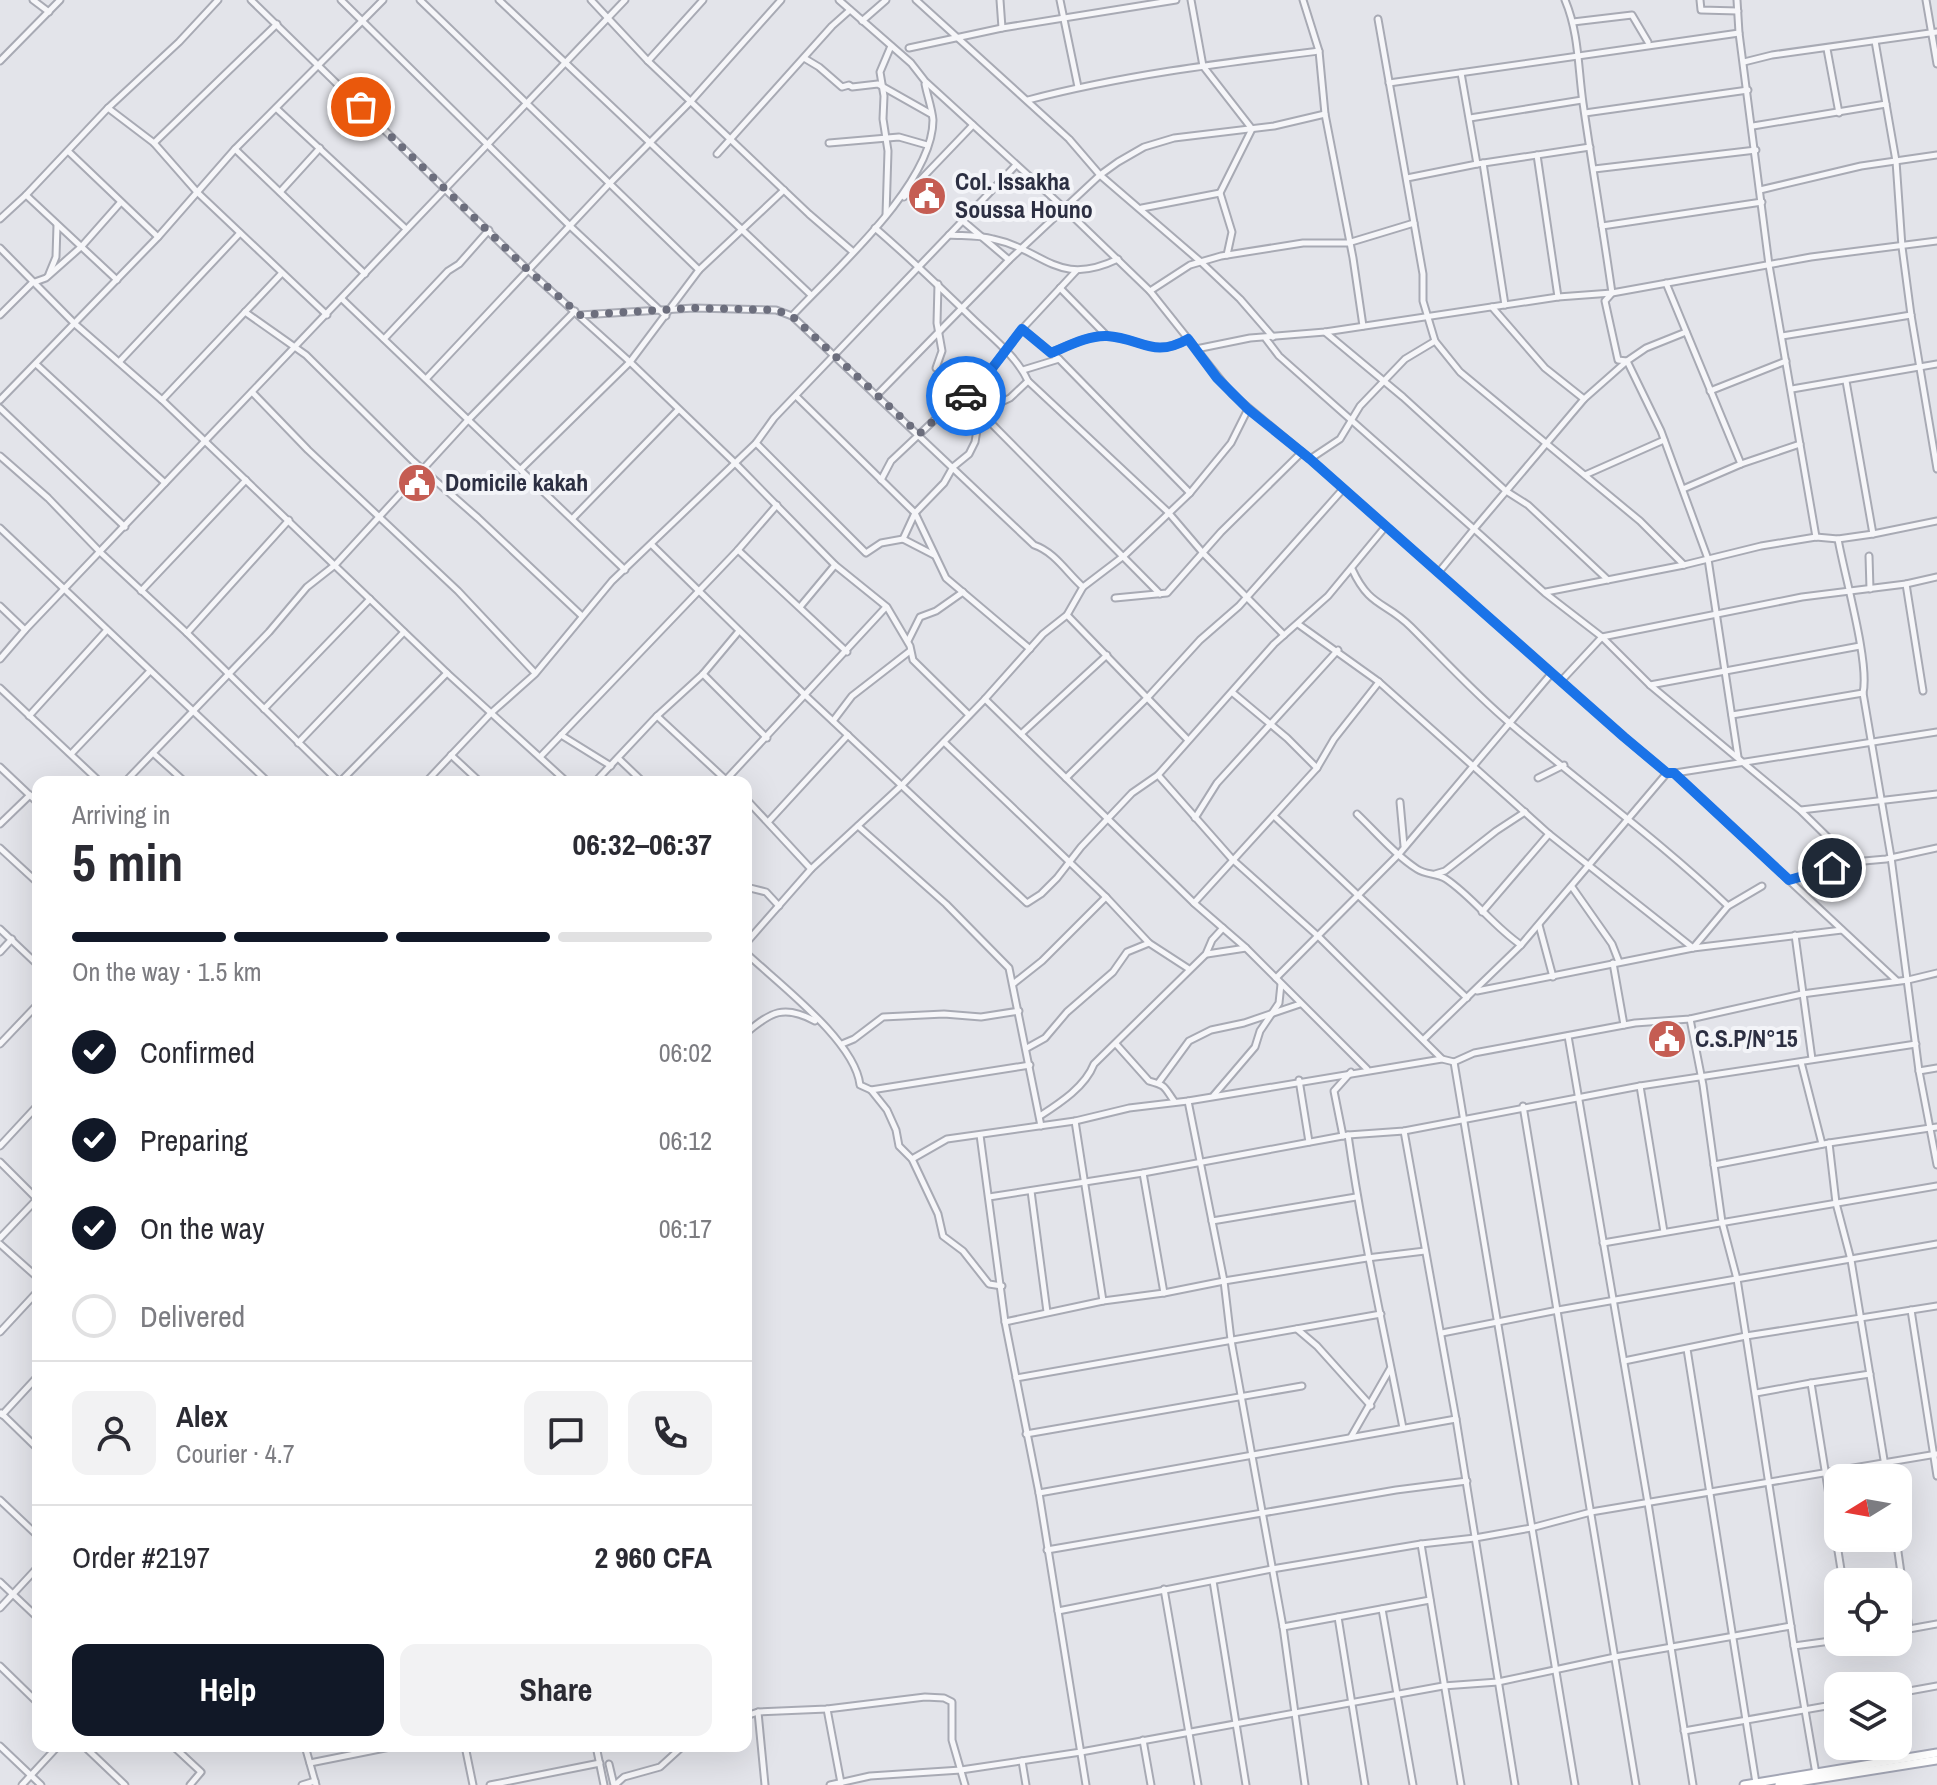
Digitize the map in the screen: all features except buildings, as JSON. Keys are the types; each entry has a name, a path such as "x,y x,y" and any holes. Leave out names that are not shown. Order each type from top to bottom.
{"main road":[{"path":"1779,1785 1937,1753"},
{"path":"1744,1785 1937,1760"}],"street":[{"path":"33,0 49,12"},
{"path":"0,61 60,0"},
{"path":"0,219 218,0"},
{"path":"251,0 529,271 734,462 835,565 887,607 908,641 913,660 969,715"},
{"path":"341,0 570,226 666,313"},
{"path":"0,400 158,237 235,149 383,0"},
{"path":"420,0 699,270"},
{"path":"499,0 811,295"},
{"path":"591,0 648,61 852,251"},
{"path":"0,659 625,0"},
{"path":"648,61 703,0"},
{"path":"426,379 691,101 781,0"},
{"path":"839,0 911,63 925,81 1118,259 1150,291 1217,378 1248,409 1302,452 1670,773 1897,981"},
{"path":"862,21 886,0"},
{"path":"916,0 1069,139 1100,175 1201,262 1274,337"},
{"path":"1000,0 1002,28"},
{"path":"1060,0 1078,87"},
{"path":"909,48 1002,28 1176,0"},
{"path":"1191,0 1203,66 1252,129"},
{"path":"1303,0 1319,51 1325,114 1363,326"},
{"path":"1565,0 1573,22 1612,293 1605,301 1618,360 1627,361"},
{"path":"1700,0 1701,10 1738,11"},
{"path":"1737,0 1769,265 1816,537"},
{"path":"1926,0 1937,64"},
{"path":"717,154 850,10"},
{"path":"1573,22 1632,15 1648,42"},
{"path":"1378,19 1423,274 1423,301 1435,341 1460,372 1640,521 1684,565"},
{"path":"154,143 277,24"},
{"path":"1389,83 1739,33"},
{"path":"1744,62 1772,55 1934,33"},
{"path":"1875,41 1896,161 1911,315 1937,469"},
{"path":"886,216 888,151 880,72 891,46"},
{"path":"1827,49 1839,113"},
{"path":"1027,101 1078,87 1319,51"},
{"path":"804,58 842,87 878,84 931,114"},
{"path":"1461,73 1505,305"},
{"path":"898,204 927,145 933,120 925,81"},
{"path":"1585,113 1748,90"},
{"path":"1470,118 1582,100"},
{"path":"1753,126 1886,104"},
{"path":"108,108 154,143 197,192 327,315"},
{"path":"277,109 406,229"},
{"path":"876,396 961,307 1064,208 1100,175 1144,147 1174,138 1252,129 1325,114"},
{"path":"792,316 973,125"},
{"path":"1227,255 1232,232 1220,193 1252,129"},
{"path":"829,143 899,137 927,145"},
{"path":"1407,178 1480,163 1590,147"},
{"path":"280,192 320,148"},
{"path":"235,149 365,274"},
{"path":"1594,169 1756,150"},
{"path":"68,151 158,237"},
{"path":"1537,155 1558,297"},
{"path":"1760,190 1861,166 1937,155"},
{"path":"432,776 491,713 535,674 612,581 756,443 774,418 1016,165"},
{"path":"521,469 630,362 699,270 784,190"},
{"path":"1141,208 1220,193"},
{"path":"26,195 117,280"},
{"path":"1602,226 1762,202"},
{"path":"0,315 32,283 82,246 120,203"},
{"path":"963,221 1009,260"},
{"path":"48,274 56,257 59,228 55,222"},
{"path":"1150,291 1174,273 1227,255 1303,243 1348,243 1414,223"},
{"path":"875,228 919,265 1005,350 1023,370 1028,381 1168,512 1203,553 1284,635"},
{"path":"384,339 489,230"},
{"path":"120,361 240,233"},
{"path":"949,235 994,239 1044,262 1076,271 1118,259"},
{"path":"1196,349 1250,338 1325,332 1558,297 1612,293 1811,257 1937,241"},
{"path":"0,248 75,324 205,440 447,673 561,776"},
{"path":"881,480 891,461 919,434 944,411 977,388 1022,329 1076,271"},
{"path":"162,400 281,274"},
{"path":"1666,283 1741,464"},
{"path":"936,368 942,351 938,331 938,284"},
{"path":"1060,288 1107,336"},
{"path":"342,299 625,570"},
{"path":"1492,307 1545,368 1584,399"},
{"path":"131,776 307,587 335,565 468,420 577,313 776,310 792,316 1034,545 1053,555 1083,587"},
{"path":"245,312 306,355 330,382 423,470 582,616"},
{"path":"1782,336 1911,315"},
{"path":"1022,329 1059,359 1190,493"},
{"path":"1325,332 1506,491 1528,505 1608,581"},
{"path":"1439,572 1584,399 1646,348 1686,332"},
{"path":"1051,353 1092,337 1107,336 1149,348 1176,346 1188,339"},
{"path":"1266,339 1279,356 1545,593 1602,637 1650,685 1800,810 1853,862"},
{"path":"1310,459 1340,439 1350,419 1405,359 1435,341"},
{"path":"1023,370 1059,359"},
{"path":"1627,361 1664,440 1708,559 1740,760"},
{"path":"1710,391 1786,361"},
{"path":"36,364 165,483"},
{"path":"1792,389 1937,364"},
{"path":"980,412 1010,398 1028,381"},
{"path":"1846,381 1873,534"},
{"path":"903,539 915,513 944,483 953,467 969,454 975,442 980,412 977,388"},
{"path":"252,392 308,450 458,591 535,674"},
{"path":"796,396 915,513 946,578 1030,649"},
{"path":"0,408 125,527"},
{"path":"752,936 811,869 902,785 1030,649 1067,615 1083,587 1125,555 1190,493 1231,443 1248,409"},
{"path":"573,518 678,410"},
{"path":"980,412 1125,555 1160,594"},
{"path":"1584,475 1664,440"},
{"path":"756,443 866,553 881,543 903,539 935,556"},
{"path":"1683,489 1741,464 1800,444"},
{"path":"1115,598 1167,593 1221,532 1302,452"},
{"path":"0,456 48,498 333,776"},
{"path":"141,591 246,480"},
{"path":"1066,778 1148,697 1200,640 1239,606 1343,489"},
{"path":"540,757 700,591 777,505"},
{"path":"187,633 289,520"},
{"path":"1545,593 1761,546 1816,537 1838,539 1937,521"},
{"path":"652,545 805,695 1027,903 1041,894 1132,793 1158,775 1187,739 1284,635 1328,596 1386,526"},
{"path":"0,528 261,776"},
{"path":"1838,539 1866,682 1863,693 1891,857 1919,1071 1933,1128 1937,1165"},
{"path":"738,550 847,652"},
{"path":"1869,556 1870,589"},
{"path":"800,607 835,565"},
{"path":"1352,569 1368,596 1383,609 1398,615 1511,724 1688,867 1728,906"},
{"path":"1562,680 1602,637 1848,590 1906,584 1937,577"},
{"path":"1906,584 1923,691"},
{"path":"908,641 920,617 936,611 963,592"},
{"path":"264,709 370,599"},
{"path":"0,606 25,630"},
{"path":"731,776 887,607"},
{"path":"1067,615 1187,739"},
{"path":"1298,624 1379,682 1549,834 1693,948"},
{"path":"29,716 107,630"},
{"path":"601,776 657,716 703,674 739,631"},
{"path":"298,743 404,632"},
{"path":"1650,685 1860,646"},
{"path":"1195,818 1217,783 1338,650"},
{"path":"833,721 852,696 910,651"},
{"path":"1021,734 1107,655"},
{"path":"71,754 150,671"},
{"path":"345,776 447,673"},
{"path":"1213,1096 1255,1047 1260,1031 1279,1003 1278,981 1399,854 1552,673"},
{"path":"703,674 767,738"},
{"path":"1194,903 1317,768 1334,739 1379,682"},
{"path":"0,688 94,776"},
{"path":"1233,693 1317,768"},
{"path":"1732,715 1863,693"},
{"path":"985,699 1194,903 1246,948 1368,1070"},
{"path":"657,716 721,776"},
{"path":"1424,1039 1477,991 1521,945 1670,773 1937,732"},
{"path":"561,735 611,766"},
{"path":"769,821 848,735"},
{"path":"944,742 1106,897 1149,943 1189,969"},
{"path":"153,753 178,776"},
{"path":"451,755 474,776"},
{"path":"619,759 637,776"},
{"path":"1538,778 1564,765"},
{"path":"0,767 30,795 0,824"},
{"path":"1158,775 1232,859 1318,936 1442,1059"},
{"path":"1800,810 1937,794"},
{"path":"1400,802 1405,847"},
{"path":"752,805 811,869"},
{"path":"1357,814 1399,854 1426,874 1435,874 1445,871 1525,812"},
{"path":"1274,816 1467,998"},
{"path":"858,826 1009,968 1041,1126"},
{"path":"1482,912 1549,834"},
{"path":"0,848 32,877"},
{"path":"1789,880 1853,862 1937,848"},
{"path":"1435,874 1447,880 1521,945"},
{"path":"1693,948 1728,906 1762,886"},
{"path":"1572,887 1612,944 1624,1025"},
{"path":"752,888 766,892 779,906"},
{"path":"1013,984 1042,961 1106,897"},
{"path":"1539,925 1553,977"},
{"path":"1040,1116 1067,1099 1094,1064 1206,954 1212,940 1223,928"},
{"path":"0,929 32,959"},
{"path":"1477,991 1693,948 1843,930"},
{"path":"1795,935 1812,1059"},
{"path":"0,952 12,939"},
{"path":"1027,1048 1045,1038 1067,1012 1113,972 1127,952 1149,943"},
{"path":"1206,954 1246,948"},
{"path":"752,959 842,1044 855,1064 860,1085 871,1090 887,1110 899,1146 912,1159 938,1214 943,1236 963,1251 989,1284 1002,1286"},
{"path":"912,1159 947,1139 1075,1121 1129,1108 1188,1101 1351,1072 1442,1059 1454,1062 1474,1053 1624,1025 1690,1019 1802,994 1908,980 1937,973"},
{"path":"1159,1082 1189,1041 1211,1030 1244,1023 1300,1004"},
{"path":"0,1044 32,1010"},
{"path":"752,1028 768,1014 784,1011 810,1018 824,1027"},
{"path":"842,1044 854,1039 883,1017 944,1014 981,1017 1019,1011"},
{"path":"1690,1019 1722,1222 1737,1279 1817,1776"},
{"path":"1568,1036 1693,1785"},
{"path":"1116,1044 1149,1081 1159,1082 1174,1101"},
{"path":"989,1197 1143,1173 1345,1135 1404,1131 1640,1086 1916,1044"},
{"path":"1454,1062 1575,1785"},
{"path":"1801,1062 1822,1144"},
{"path":"1360,1064 1334,1091 1403,1428"},
{"path":"871,1090 1030,1065"},
{"path":"1919,1071 1937,1068"},
{"path":"1299,1080 1309,1142"},
{"path":"1640,1086 1664,1232"},
{"path":"1188,1101 1224,1281 1231,1340 1283,1627 1305,1785"},
{"path":"1523,1106 1636,1785"},
{"path":"0,1146 32,1111"},
{"path":"1075,1121 1103,1301"},
{"path":"1714,1165 1822,1144 1933,1128"},
{"path":"1404,1131 1442,1333 1515,1785"},
{"path":"980,1135 1005,1322 1039,1493 1086,1785"},
{"path":"1829,1143 1836,1203 1851,1260 1884,1464 1935,1454"},
{"path":"0,1162 32,1192"},
{"path":"1143,1173 1164,1293"},
{"path":"1603,1243 1937,1186"},
{"path":"1031,1191 1047,1312"},
{"path":"1212,1221 1356,1197"},
{"path":"32,1205 0,1241 32,1272"},
{"path":"1442,1333 1937,1244"},
{"path":"1005,1322 1103,1301 1425,1251"},
{"path":"0,1332 32,1297"},
{"path":"1624,1361 1746,1336 1937,1306"},
{"path":"1911,1310 1937,1476"},
{"path":"1016,1378 1381,1314"},
{"path":"1297,1329 1317,1346 1371,1406"},
{"path":"1687,1349 1756,1783"},
{"path":"1351,1438 1391,1368"},
{"path":"1756,1393 1870,1374"},
{"path":"32,1382 1,1414 32,1443"},
{"path":"1811,1383 1824,1464"},
{"path":"1026,1434 1302,1386"},
{"path":"1039,1493 1456,1419"},
{"path":"1058,1611 1272,1569 1531,1528 1591,1512 1824,1474"},
{"path":"1047,1550 1467,1481"},
{"path":"0,1500 32,1530"},
{"path":"1421,1544 1461,1785"},
{"path":"0,1608 32,1573"},
{"path":"1213,1581 1246,1785"},
{"path":"0,1582 32,1612"},
{"path":"1164,1589 1198,1785"},
{"path":"1283,1627 1430,1600"},
{"path":"1382,1609 1413,1785"},
{"path":"1338,1617 1365,1785"},
{"path":"1912,1628 1937,1624"},
{"path":"830,1785 870,1776 961,1770 1081,1752 1443,1686 1498,1682 1615,1657 1791,1626"},
{"path":"1794,1646 1824,1642"},
{"path":"0,1666 32,1697"},
{"path":"1912,1690 1937,1686"},
{"path":"752,1714 925,1697 944,1698 952,1702 952,1740 965,1785"},
{"path":"1684,1731 1824,1707"},
{"path":"827,1709 841,1783"},
{"path":"758,1712 765,1785"},
{"path":"1143,1740 1151,1785"},
{"path":"0,1746 41,1785"},
{"path":"22,1785 52,1752"},
{"path":"90,1752 125,1785"},
{"path":"179,1752 201,1772 192,1784"},
{"path":"302,1785 316,1783 307,1752"},
{"path":"310,1763 365,1752"},
{"path":"466,1752 473,1785"},
{"path":"597,1752 604,1785"},
{"path":"609,1764 615,1785 624,1777 660,1767 676,1752"},
{"path":"1022,1761 1026,1785"},
{"path":"490,1785 600,1763"},
{"path":"900,1776 902,1785"}],"way so far":[{"path":"361,107 529,271 580,315 694,308 776,310 792,316 919,434 966,396"}],"place":[{"name":"Col. Issakha Soussa Houno","path":"927,196"},
{"name":"Domicile kakah","path":"417,483"},
{"name":"C.S.P/N°15","path":"1667,1039"}],"route":[{"path":"966,396 977,388 1022,329 1051,353 1092,337 1107,336 1149,348 1176,346 1188,339 1217,378 1248,409 1310,459 1624,737 1667,773 1674,773 1789,880 1832,868"}]}
